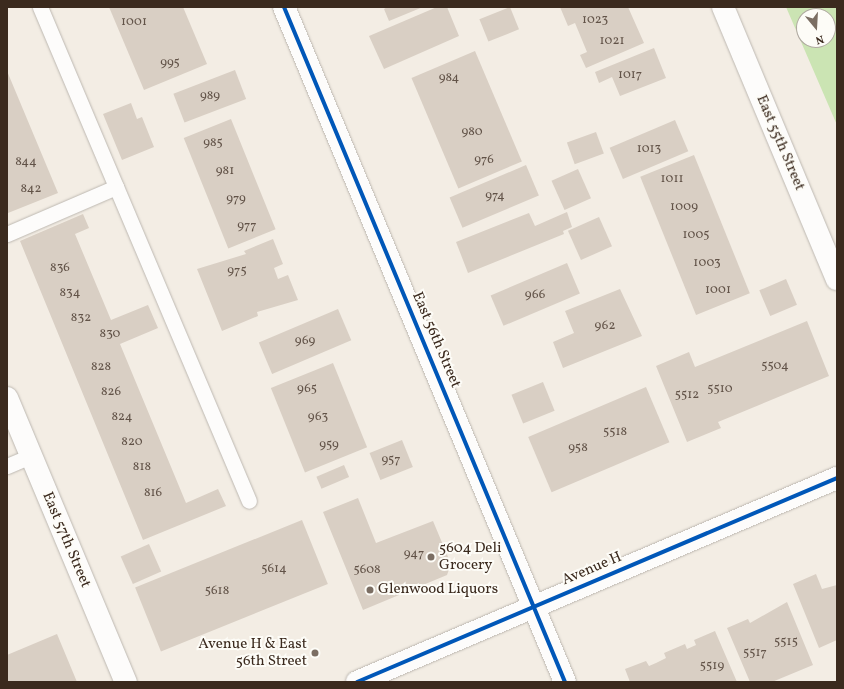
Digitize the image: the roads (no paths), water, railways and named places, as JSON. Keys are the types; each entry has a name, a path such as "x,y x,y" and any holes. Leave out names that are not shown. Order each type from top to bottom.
{"street":[{"name":"East 56th Street","path":"284,7 565,682"},
{"name":"East 55th Street","path":"723,7 837,279"},
{"name":"East 57th Street","path":"7,398 126,682"},
{"name":"Avenue H","path":"357,682 837,478"}],"lane":[{"path":"40,7 249,501"},
{"path":"7,234 116,187"},
{"path":"7,466 31,456"}],"place":[{"name":"5604 Deli Grocery","path":"431,557"},
{"name":"Glenwood Liquors","path":"370,590"},
{"name":"Avenue H & East 56th Street","path":"315,653"}]}
